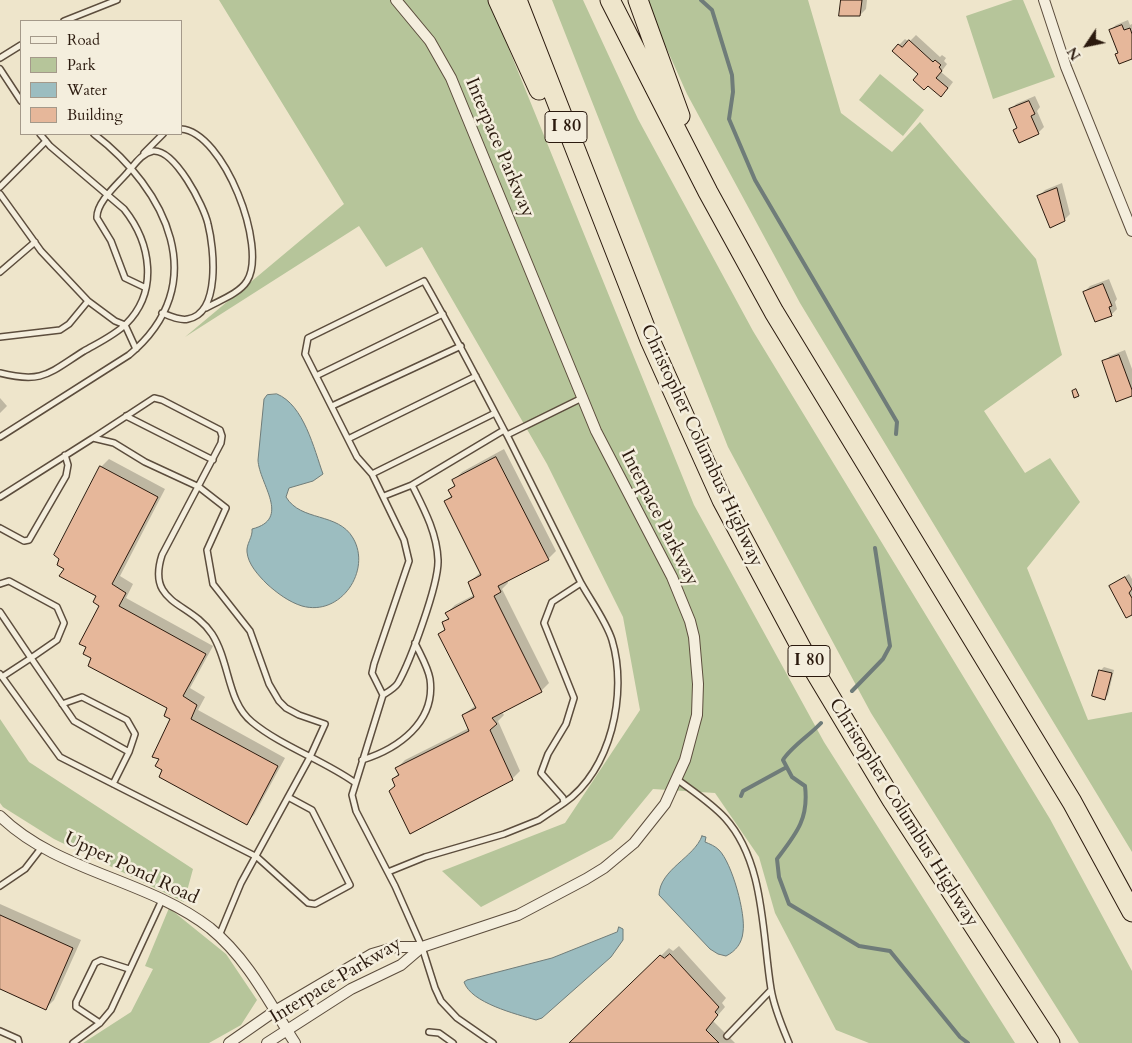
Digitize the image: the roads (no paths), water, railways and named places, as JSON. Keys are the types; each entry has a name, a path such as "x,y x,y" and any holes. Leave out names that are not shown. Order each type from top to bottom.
{"highway":[{"path":"498,0 616,253"},
{"name":"Christopher Columbus Highway","path":"517,0 650,340 722,500 805,655 892,800 1050,1043"},
{"path":"610,0 708,192 813,378 1072,802 1132,912"},
{"path":"638,0 708,192"}],"street":[{"name":"Interpace Parkway","path":"229,1043 275,1011 372,954 396,947 422,947 518,914 586,880 634,843 650,826 678,780 697,714 699,698 694,637 672,578 596,430 451,78 430,41 396,0"},
{"path":"1044,0 1066,67 1132,231"},
{"name":"Upper Pond Road","path":"0,816 34,842 162,900 209,928 236,952 258,982 295,1043"},
{"name":"Interpace Parkway","path":"267,1043 351,989 401,965 422,947"}],"lane":[{"path":"67,20 117,0"},
{"path":"0,58 20,46"},
{"path":"0,69 20,100"},
{"path":"162,313 187,319 194,317 247,282 252,264 251,244 243,208 222,161 206,140 197,133 182,129"},
{"path":"0,373 25,378 44,377 125,325 143,299 149,277 143,239 134,221 109,195 41,135"},
{"path":"0,437 136,349 146,339 170,297 175,271 172,240 162,211 131,169 112,148 95,135"},
{"path":"146,288 124,278 111,241 97,218 98,209 162,135"},
{"path":"0,187 46,141"},
{"path":"144,154 158,152 166,155 190,184 200,202 208,224 212,272 210,294 205,308"},
{"path":"0,194 35,242 67,281 88,301 114,321 125,325 136,349"},
{"path":"0,272 35,242"},
{"path":"383,695 372,673 409,561 404,540 384,496 372,474 357,457 305,354 308,338 424,281 461,346 581,583 612,639 616,664 616,716 602,758 575,795 564,803 539,820 504,834 425,857 388,872"},
{"path":"0,337 60,330 70,324 88,301"},
{"path":"316,376 443,314"},
{"path":"332,406 461,346"},
{"path":"348,439 476,376"},
{"path":"0,498 154,398 162,400 220,430 222,436 221,443 162,555 158,575 163,593 194,615 210,631 224,657 236,702 244,714 253,722 354,782"},
{"path":"384,496 412,485 505,433 582,398"},
{"path":"372,474 495,413"},
{"path":"126,416 213,460"},
{"path":"93,438 114,443 145,462 199,487 226,508 207,550 213,584 250,631 269,684 279,701 286,708 325,724 257,857 241,883 219,937"},
{"path":"0,528 24,541 29,540 66,476 68,465 65,455"},
{"path":"412,485 434,532 438,562 430,600 397,686 383,695 354,782 352,795 356,811 388,872 422,947 435,988 442,1001 457,1018 493,1043"},
{"path":"0,584 9,581 57,606 64,623 57,640 1,675 60,757 257,857 308,903 315,904 350,885 312,810 288,797"},
{"path":"564,803 563,798 541,773 548,754 566,724 574,698 544,623 552,602 581,583"},
{"path":"0,612 74,722 128,752"},
{"path":"362,760 385,753 408,736 422,719 430,694 430,678 414,643"},
{"path":"62,704 82,698 127,720 135,734 113,784"},
{"path":"678,780 712,806 726,820 738,836 751,865 763,918 771,990 781,1025 789,1043"},
{"path":"0,886 25,869 42,846"},
{"path":"74,1043 100,1023 110,1010 162,900"},
{"path":"100,1023 76,1007 76,1002 94,964 101,960 129,969"},
{"path":"728,1036 771,990"},
{"path":"0,1031 18,1039 19,1043"},
{"path":"429,1032 439,1033 453,1043"}],"water":[{"path":"277,394 294,408 301,418 312,441 323,474 313,481 289,488 286,497 301,510 338,524 346,530 353,538 358,551 359,564 349,588 340,598 329,605 316,608 302,606 279,594 257,573 251,565 248,556 247,549 252,529 264,524 270,517 272,509 258,460 264,399 267,395"},
{"path":"702,836 706,837 705,842 712,845 724,857 733,877 740,902 743,924 741,940 733,952 726,956 710,949 659,895 665,878 692,851"},
{"path":"619,927 623,929 623,940 611,957 542,1018 536,1020 495,1007 475,996 464,982 552,958 617,932"}],"waterway":[{"path":"701,0 712,10 732,75 733,92 729,119 755,180 897,422 896,434"},
{"path":"852,691 883,659 890,646 875,548"},
{"path":"821,723 791,750 783,760 792,777 805,786 806,798 800,826 777,859 779,877 789,904 859,946 890,951 960,1037 968,1043"},
{"path":"741,796 743,791 785,768"}]}
